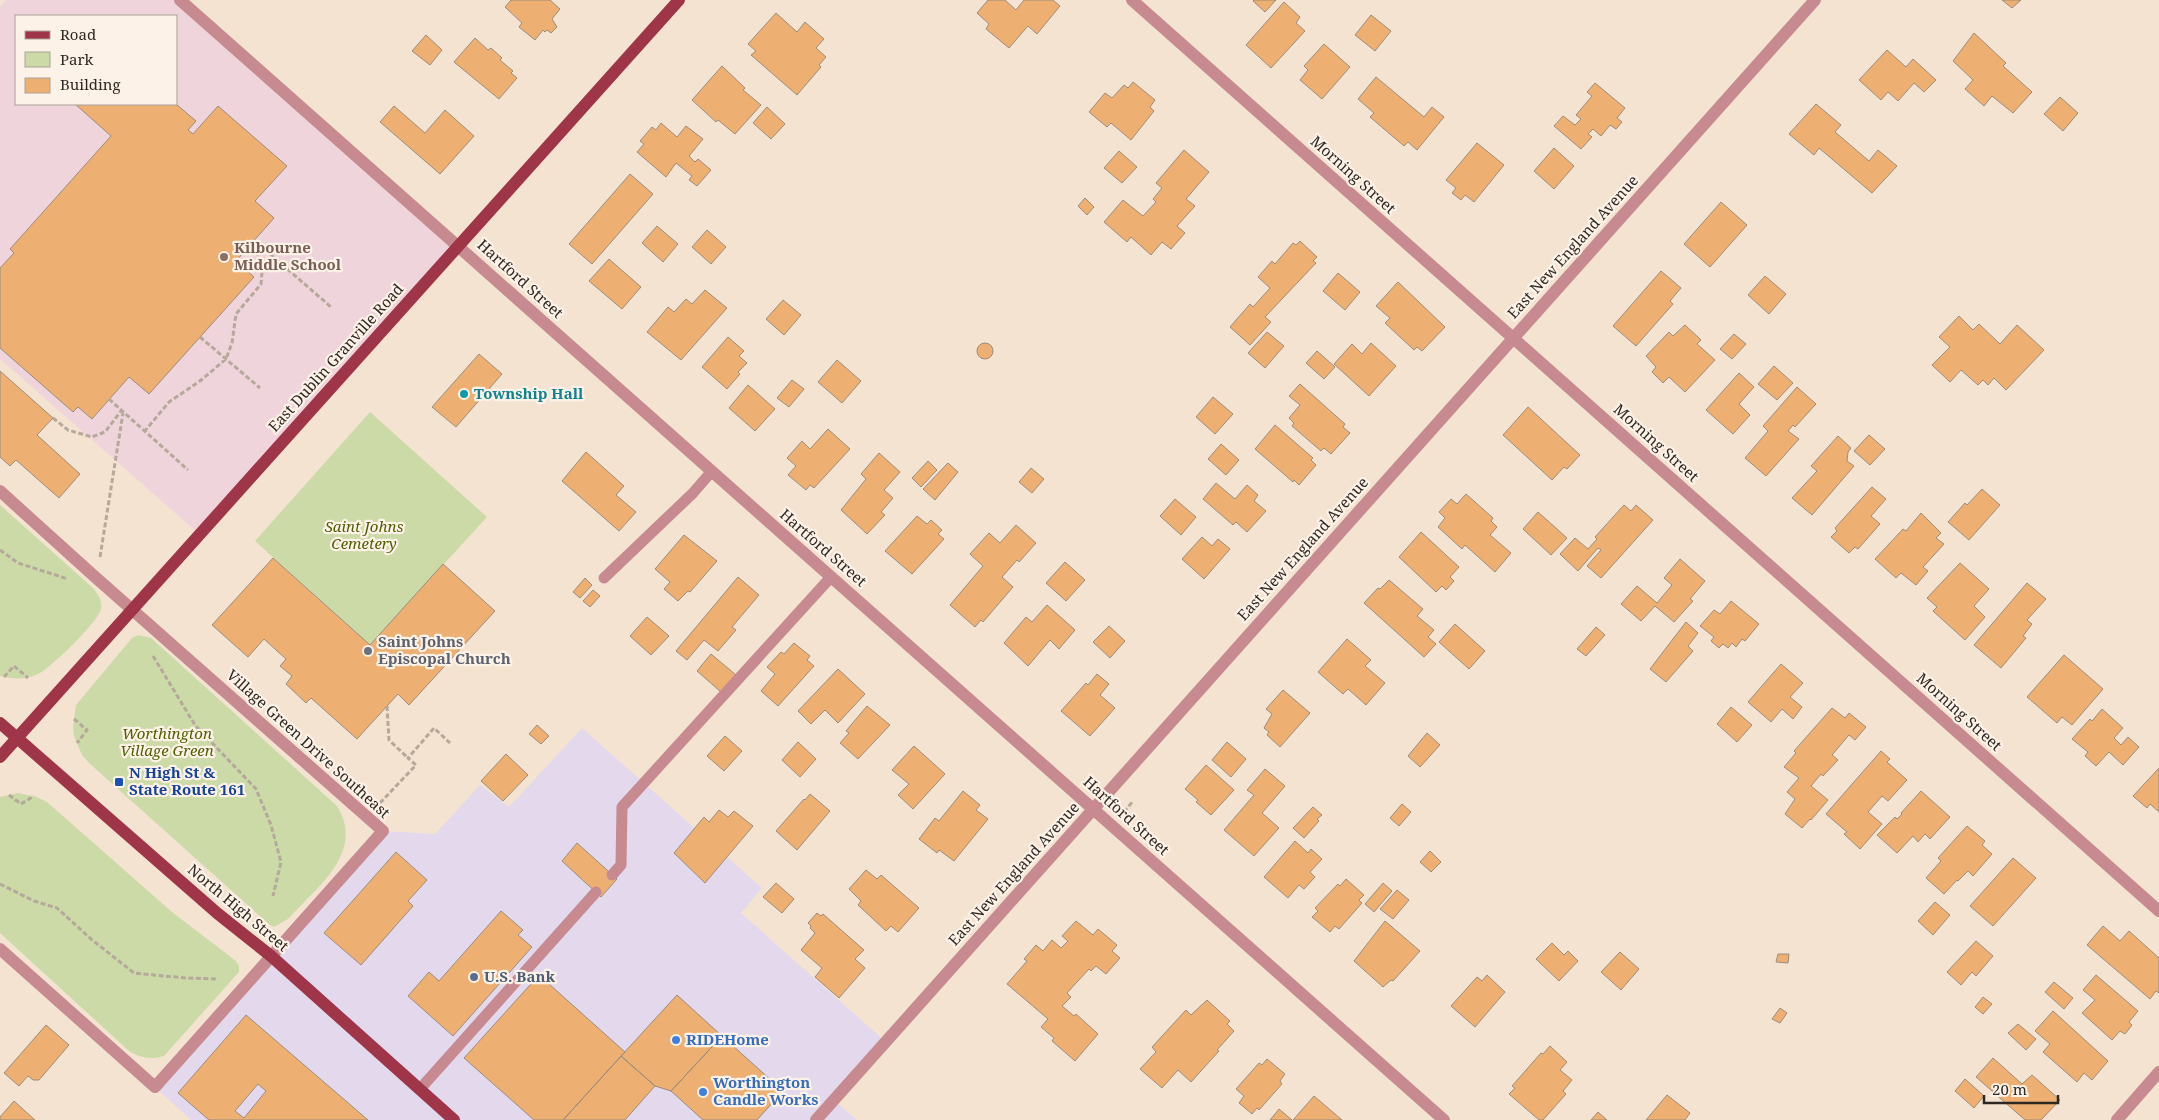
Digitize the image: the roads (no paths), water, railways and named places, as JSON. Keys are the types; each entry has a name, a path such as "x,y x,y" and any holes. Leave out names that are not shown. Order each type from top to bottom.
{"main road":[{"name":"East Dublin Granville Road","path":"0,757 679,0"},
{"name":"North High Street","path":"0,723 270,956 454,1120"}],"street":[{"name":"Hartford Street","path":"180,0 1444,1120"},
{"name":"Morning Street","path":"1132,0 2159,911"},
{"name":"East New England Avenue","path":"816,1120 1815,0"},
{"path":"0,491 94,576 133,608"},
{"name":"Village Green Drive Southeast","path":"133,608 383,830 270,956"},
{"path":"0,949 155,1087 270,956"},
{"path":"2117,1120 2159,1072"}],"lane":[{"path":"604,578 693,493 712,471"},
{"path":"612,875 621,865 622,807 832,577"},
{"path":"420,1090 596,892"}],"place":[{"name":"Kilbourne Middle School","path":"224,257"},
{"name":"Township Hall","path":"464,394"},
{"name":"Saint Johns Episcopal Church","path":"368,651"},
{"name":"N High St & State Route 161","path":"119,782"},
{"name":"U.S. Bank","path":"474,977"},
{"name":"RIDEHome","path":"676,1040"},
{"name":"Worthington Candle Works","path":"703,1092"}],"park label":[{"name":"Saint Johns Cemetery","path":"364,536"},
{"name":"Worthington Village Green","path":"167,742"}]}
